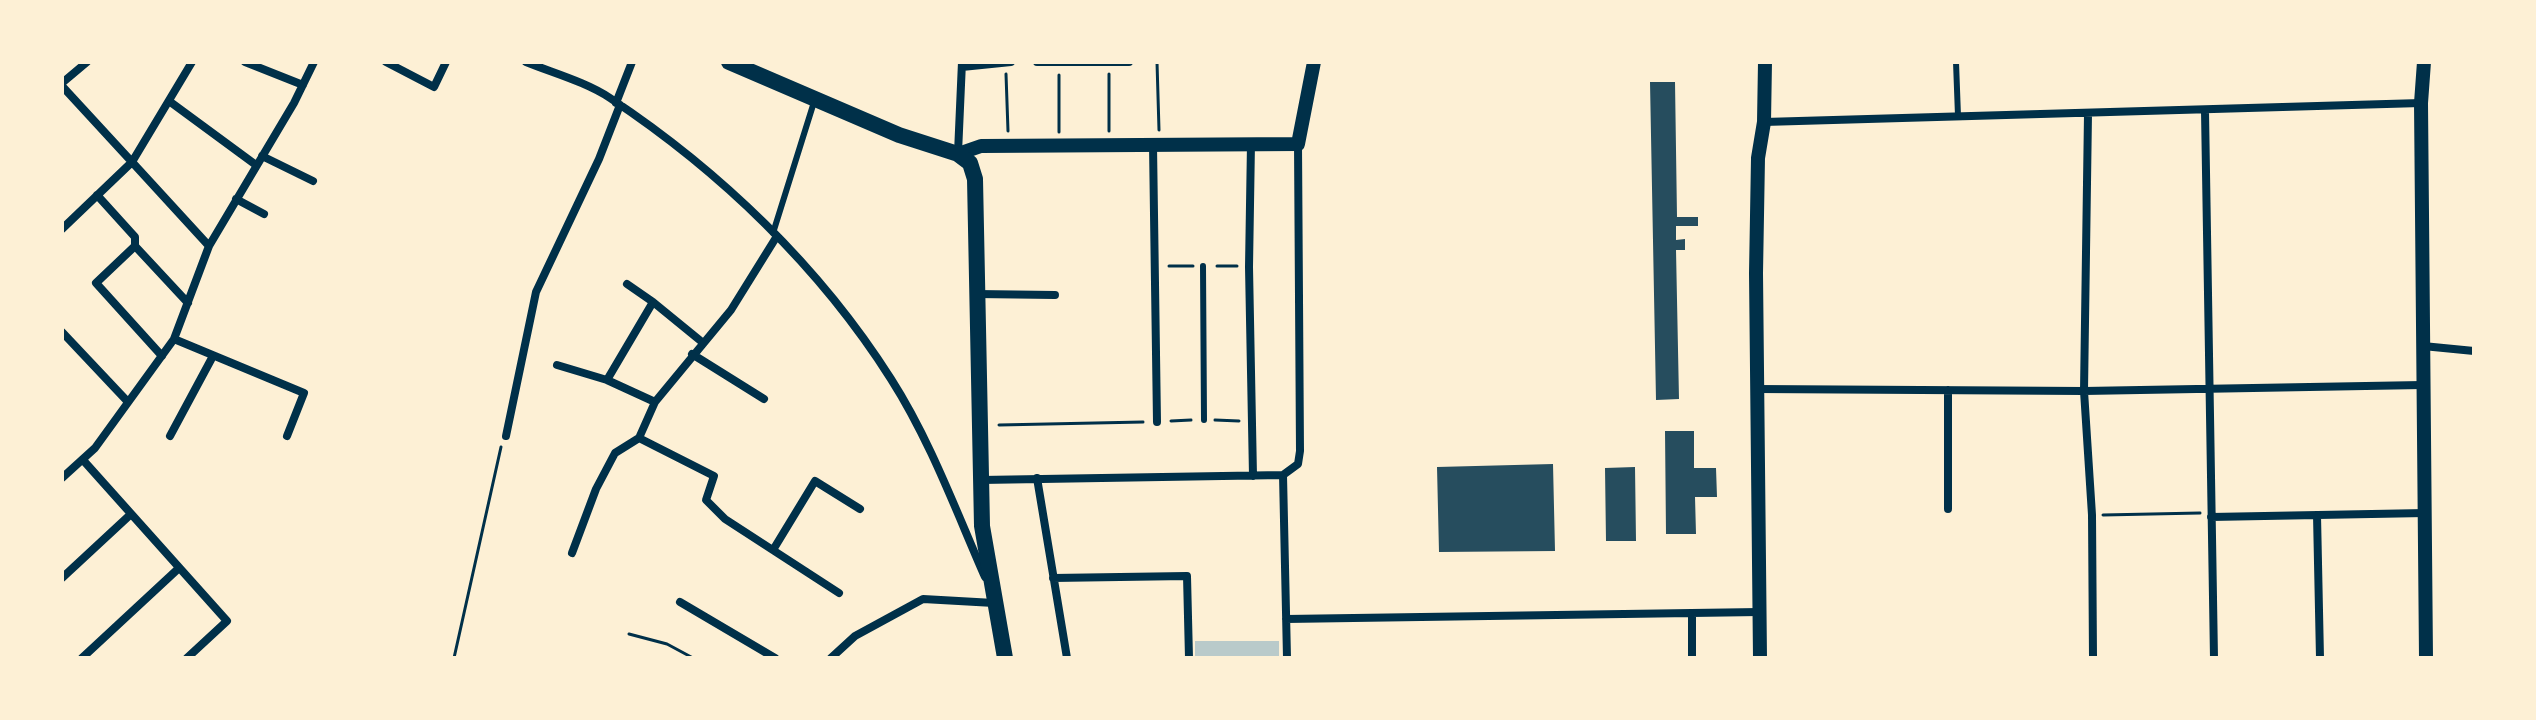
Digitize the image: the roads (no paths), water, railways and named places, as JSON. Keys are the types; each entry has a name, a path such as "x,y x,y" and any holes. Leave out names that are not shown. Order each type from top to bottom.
{"main road":[{"path":"729,62 899,135 958,154 970,163 975,179 982,526 1005,658"}],"street":[{"path":"87,62 62,84 209,246"},
{"path":"62,229 132,162 192,62"},
{"path":"245,62 303,85"},
{"path":"62,478 83,460 174,339 209,246 314,62"},
{"path":"386,62 434,87 446,62"},
{"path":"526,62 618,104 687,154 775,235 827,289 892,380 925,442 993,598 923,599 855,636 831,658"},
{"path":"506,436 536,292 599,159 632,62"},
{"path":"1008,62 962,64 958,154 981,146 1298,144"},
{"path":"1037,62 1129,62"},
{"path":"980,480 1283,475 1298,464 1298,144 1314,62"},
{"path":"1760,658 1756,389 1758,158 1764,122 1765,62"},
{"path":"2424,62 2421,103 2426,658"},
{"path":"169,101 256,165"},
{"path":"1764,122 2421,103"},
{"path":"2205,111 2214,658"},
{"path":"2088,114 2084,391 2092,515 2093,658"},
{"path":"1251,143 1249,267 1253,476"},
{"path":"1156,144 1157,422"},
{"path":"262,156 313,181"},
{"path":"97,195 135,237 135,246 188,303"},
{"path":"236,199 264,214"},
{"path":"572,553 596,489 615,453 639,438 655,402 731,310 775,235"},
{"path":"135,246 96,283 162,356"},
{"path":"627,284 702,342"},
{"path":"976,294 1055,295"},
{"path":"607,380 653,302"},
{"path":"62,332 128,402"},
{"path":"174,339 304,393 287,436"},
{"path":"2423,346 2474,351"},
{"path":"692,354 764,399"},
{"path":"170,436 213,356"},
{"path":"557,365 607,380 655,402"},
{"path":"1756,389 2084,391 2422,385"},
{"path":"1948,390 1948,509"},
{"path":"639,438 714,476 706,500 725,519 839,593"},
{"path":"83,460 227,621 187,658"},
{"path":"1283,475 1287,658"},
{"path":"1037,478 1067,658"},
{"path":"773,550 815,481 860,509"},
{"path":"2211,515 2425,513"},
{"path":"62,578 131,514"},
{"path":"2317,515 2320,658"},
{"path":"82,658 179,568"},
{"path":"1053,578 1187,576 1189,658"},
{"path":"680,602 775,658"},
{"path":"1286,619 1759,612"},
{"path":"1692,613 1692,658"}],"lane":[{"path":"1956,62 1958,116"},
{"path":"775,235 815,99"},
{"path":"1203,266 1204,420"}]}
